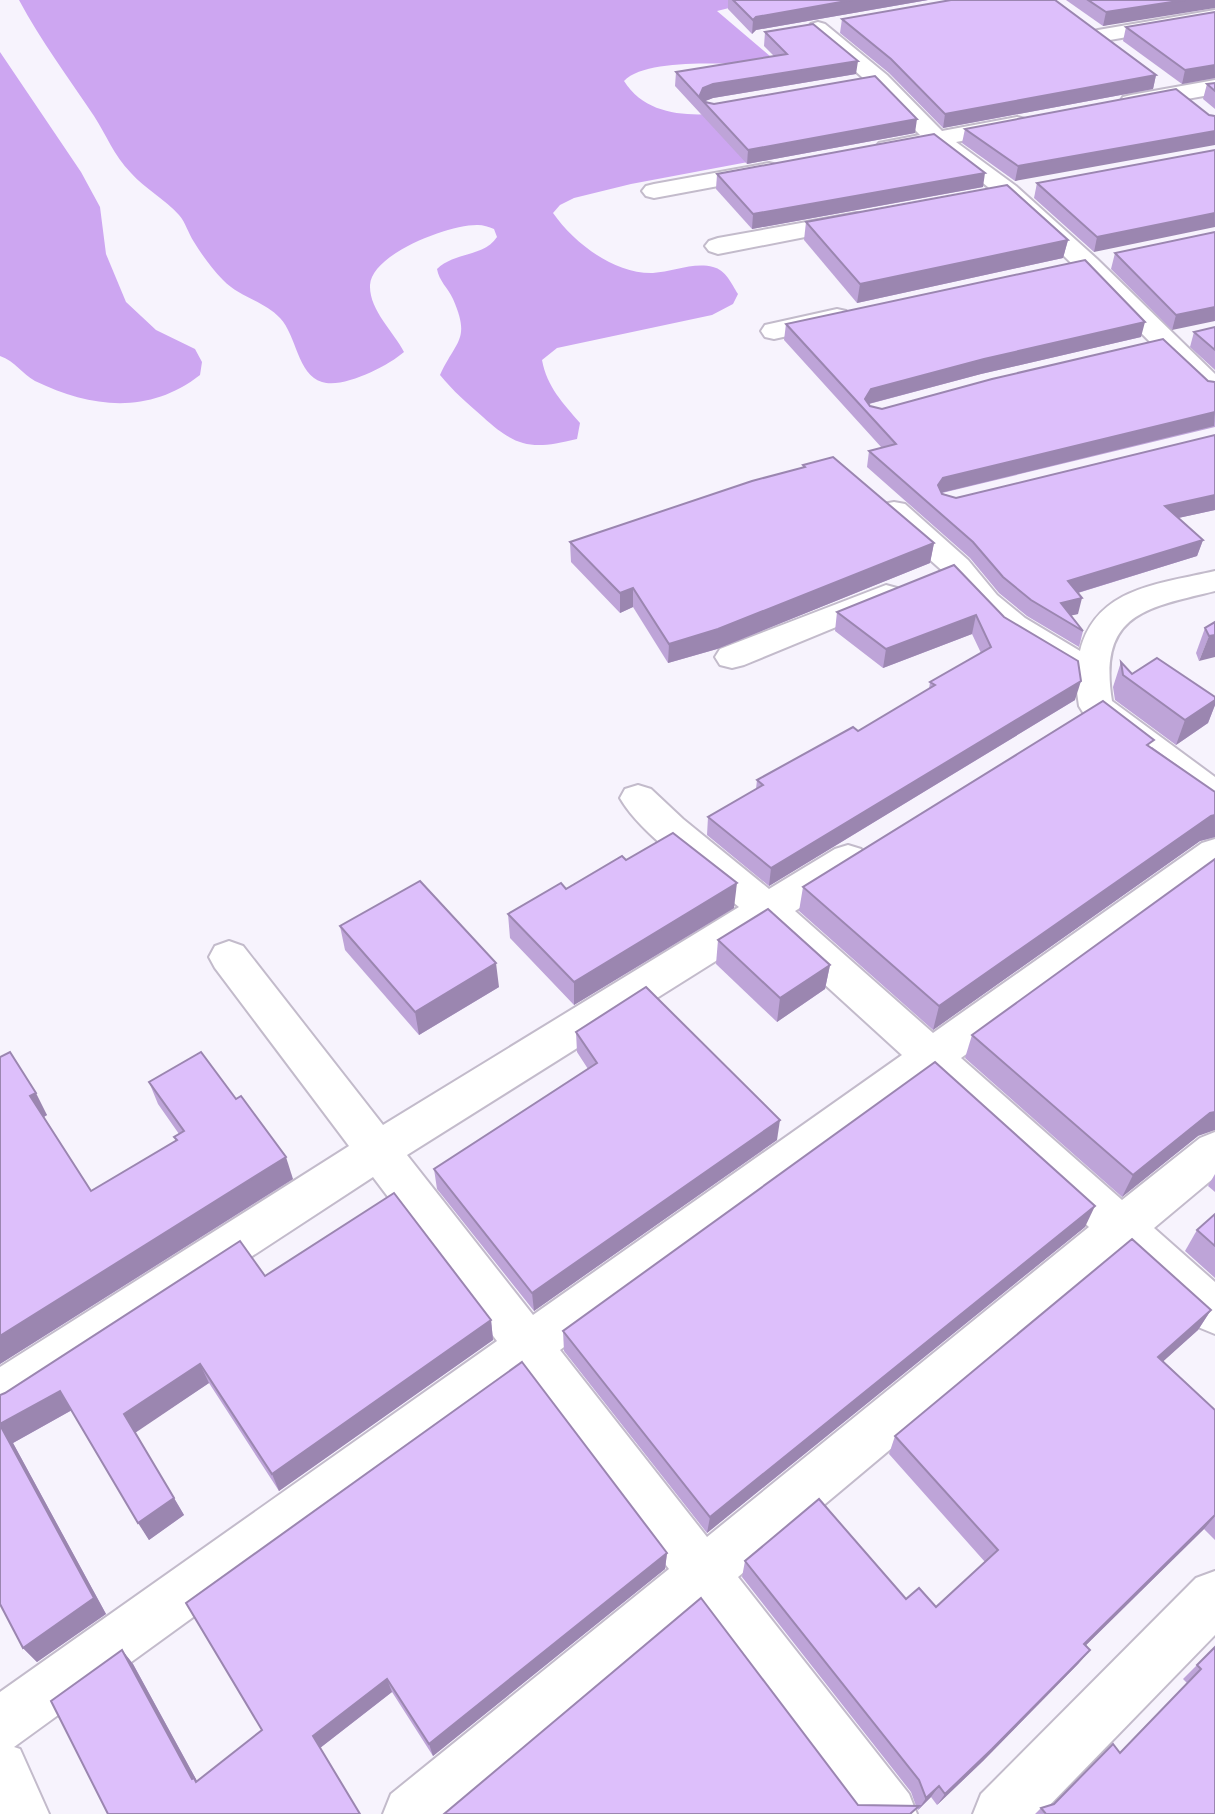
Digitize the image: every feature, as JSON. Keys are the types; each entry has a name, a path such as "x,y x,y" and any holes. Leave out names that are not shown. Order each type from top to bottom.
{"street":[{"path":"1098,36 1215,16"},
{"path":"1078,21 1120,52"},
{"path":"845,23 811,29 879,80 937,139 1101,261 1164,343 1215,389"},
{"path":"1154,77 1196,108"},
{"path":"853,84 879,80"},
{"path":"1110,106 1215,87"},
{"path":"870,152 1044,119"},
{"path":"654,191 789,166"},
{"path":"981,196 1033,187"},
{"path":"718,246 876,216"},
{"path":"1061,270 1101,261"},
{"path":"774,331 856,313"},
{"path":"874,493 936,575 986,602 1094,690 1215,796"},
{"path":"732,657 936,575"},
{"path":"1061,728 1094,690 1101,632 1118,613 1147,597 1215,581"},
{"path":"638,798 768,909 1215,1311"},
{"path":"0,1394 377,1151 885,836"},
{"path":"0,1725 1215,853"},
{"path":"229,957 889,1814"},
{"path":"411,1814 1215,1151"},
{"path":"1001,1814 1215,1597"},
{"path":"0,1769 21,1814"}],"shaded area":[{"path":"19,0 745,0 741,5 717,11 778,63 674,65 636,73 624,81 636,95 650,105 666,111 702,114 755,109 801,152 631,184 574,198 560,205 553,213 562,224 596,255 610,262 638,272 653,273 690,266 713,267 725,274 738,294 733,304 712,315 557,348 542,360 544,370 552,387 580,423 577,439 548,445 526,444 495,427 460,397 440,375 459,339 461,323 453,299 437,269 452,260 485,248 497,237 494,229 478,225 450,229 415,243 384,262 374,273 370,285 373,303 404,352 387,364 353,379 322,382 307,371 280,318 267,307 229,286 200,252 179,215 125,166"},
{"path":"0,52 81,172 100,207 106,254 126,302 156,330 195,349 202,362 200,375 181,388 140,402 98,402 35,381 0,356"}],"building":[{"path":"733,0 852,0 756,17 753,20"},
{"path":"951,0 1055,0 1156,75 945,114 891,59 842,19"},
{"path":"1088,0 1185,0 1106,12"},
{"path":"1215,12 1215,65 1185,70 1126,27"},
{"path":"813,24 858,61 713,84 703,88 700,95 705,102 714,104 875,76 917,119 748,150 676,72 787,54 765,32"},
{"path":"1215,83 1215,91 1207,84"},
{"path":"1176,89 1209,115 1215,116 1215,131 1018,166 965,129"},
{"path":"934,134 985,173 753,214 717,174"},
{"path":"1215,150 1215,213 1097,237 1037,183"},
{"path":"1007,185 1068,240 860,284 806,222"},
{"path":"1215,232 1215,307 1176,315 1115,253"},
{"path":"1085,260 1145,322 984,359 871,389 865,399 870,406 882,409 992,379 1163,339 1208,381 1215,382 1215,412 943,478 938,485 942,494 956,498 1215,435 1215,495 1165,506 1203,540 1068,581 1082,598 1061,603 1083,631 1031,600 1003,577 973,542 869,451 896,444 786,324"},
{"path":"1215,327 1215,350 1194,332"},
{"path":"833,457 934,543 718,629 669,644 633,588 620,593 570,542 752,481"},
{"path":"954,565 1004,617 1078,661 1081,681 771,868 708,817 763,785 757,780 853,727 858,731 935,685 930,682 991,647 976,615 886,649 837,612"},
{"path":"1215,622 1215,635 1209,636 1205,628"},
{"path":"1157,658 1215,697 1215,700 1185,720 1123,675 1121,662 1132,674"},
{"path":"1103,701 1154,740 1147,745 1215,792 1215,815 939,1006 803,887"},
{"path":"673,833 737,883 574,982 508,914 561,883 566,889 622,856 626,860"},
{"path":"1215,859 1215,1112 1210,1113 1133,1175 972,1035"},
{"path":"420,881 496,963 415,1012 340,926"},
{"path":"768,909 830,965 780,998 718,940"},
{"path":"646,987 780,1120 532,1293 434,1169 597,1063 576,1032"},
{"path":"10,1052 36,1093 30,1096 91,1191 177,1140 174,1137 184,1131 149,1082 201,1052 236,1099 241,1096 286,1157 0,1336 0,1057"},
{"path":"935,1062 1095,1206 710,1517 563,1331"},
{"path":"394,1193 491,1320 272,1474 200,1364 124,1414 174,1498 138,1523 60,1391 0,1424 0,1395 240,1241 265,1276"},
{"path":"1215,1214 1215,1246 1197,1230"},
{"path":"1132,1239 1211,1310 1158,1357 1215,1410 1215,1515 1084,1644 1090,1650 992,1749 945,1794 939,1786 926,1798 919,1780 745,1561 819,1499 906,1599 919,1588 936,1607 998,1550 895,1436"},
{"path":"522,1362 667,1553 429,1744 387,1679 313,1736 360,1814 108,1814 51,1701 122,1650 196,1782 262,1730 186,1603"},
{"path":"0,1425 94,1598 23,1648 0,1604"},
{"path":"701,1598 858,1805 919,1806 910,1814 444,1814"},
{"path":"1215,1647 1215,1814 1046,1814 1041,1808 1054,1804 1113,1744 1120,1753 1201,1669 1197,1665"}]}
